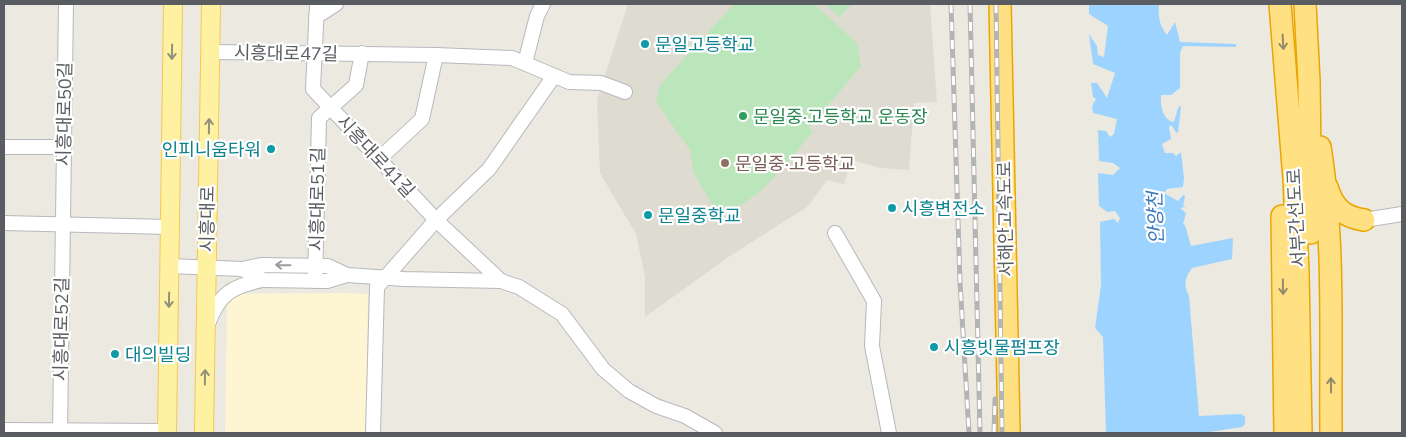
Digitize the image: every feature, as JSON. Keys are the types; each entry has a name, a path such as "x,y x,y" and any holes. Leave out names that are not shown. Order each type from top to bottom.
{"highway":[{"name":"서해안고속도로","path":"1000,4 1009,433"},
{"name":"서해안고속도로","path":"1013,4 1023,433"},
{"name":"서부간선도로","path":"1280,4 1285,81 1292,134 1298,272 1301,433"},
{"name":"서부간선도로","path":"1305,4 1309,81 1314,433"},
{"path":"1285,81 1281,202 1286,433"},
{"path":"1309,81 1325,177 1331,199 1340,211 1350,218 1364,220"},
{"path":"1325,177 1329,264 1331,433"},
{"path":"1329,264 1335,240 1341,232 1348,226 1364,220"}],"main road":[{"path":"167,432 172,4"},
{"name":"시흥대로","path":"204,433 211,4"}],"street":[{"name":"시흥대로50길","path":"62,225 66,4"},
{"path":"317,11 336,4"},
{"path":"525,63 537,16 543,4"},
{"name":"시흥대로41길","path":"317,11 312,89 436,220 501,281"},
{"name":"시흥대로47길","path":"210,52 436,54 512,58 578,84 601,83 624,92"},
{"name":"시흥대로47길","path":"330,108 356,85 362,53"},
{"path":"379,159 422,118 436,54"},
{"path":"373,433 377,287 436,220 489,169 554,76"},
{"name":"시흥대로51길","path":"315,281 319,118 330,108"},
{"path":"4,147 64,147"},
{"path":"1364,220 1402,214"},
{"path":"4,223 170,227"},
{"name":"시흥대로52길","path":"60,432 62,225"},
{"path":"835,233 874,301 872,346 889,433"},
{"name":"시흥대로51길","path":"169,266 242,269 260,265 328,266 347,275"},
{"name":"시흥대로51길","path":"242,269 262,280 327,281 347,275 501,281 519,287 562,314 602,369 629,391 656,406 685,416 715,433"},
{"path":"205,332 220,298 245,283 262,280"},
{"path":"4,430 167,432"}],"shaded area":[{"name":"문일중·고등학교","path":"628,4 930,4 937,102 914,103 909,170 881,168 851,160 844,184 827,180 807,207 730,256 645,317 645,277 636,234 600,173 597,100"},
{"path":"234,294 368,294 366,433 225,433 227,302"}],"green space":[{"name":"문일중·고등학교 운동장","path":"734,4 814,4 857,43 861,66 809,128 813,131 782,169 754,196 739,205 726,209 713,206 693,172 690,150 656,102 660,85"},
{"path":"825,4 852,4 839,17"}],"water":[{"name":"안양천","path":"1089,4 1159,4 1162,28 1167,35 1175,22 1180,42 1236,44 1236,47 1183,46 1180,53 1180,88 1171,95 1161,95 1161,99 1163,112 1170,121 1174,122 1178,108 1181,107 1178,133 1171,125 1169,127 1171,139 1162,144 1165,153 1173,153 1176,156 1181,152 1184,178 1183,187 1167,189 1164,193 1178,201 1183,195 1185,196 1183,206 1186,207 1180,208 1186,213 1183,224 1185,225 1191,246 1233,238 1232,259 1192,268 1186,281 1189,296 1199,416 1241,414 1245,417 1245,424 1242,427 1203,433 1106,433 1103,337 1095,328 1101,285 1100,222 1114,219 1118,223 1120,218 1115,211 1107,212 1099,206 1098,173 1113,175 1120,168 1113,163 1099,161 1098,130 1106,131 1110,137 1114,134 1117,119 1093,113 1092,106 1096,99 1093,97 1091,83 1097,83 1107,98 1115,73 1093,64 1089,34 1097,46 1098,55 1104,57 1108,26 1089,14"}],"railway":[{"path":"951,4 960,282 969,433"},
{"path":"970,4 980,433"},
{"path":"996,4 1002,433"},
{"path":"994,433 995,399"}],"place":[{"name":"문일고등학교","path":"645,44"},
{"name":"문일중·고등학교 운동장","path":"743,116"},
{"name":"인피니움타워","path":"271,149"},
{"name":"문일중·고등학교","path":"725,163"},
{"name":"시흥변전소","path":"892,208"},
{"name":"문일중학교","path":"648,215"},
{"name":"시흥빗물펌프장","path":"934,347"},
{"name":"대의빌딩","path":"115,354"}]}
